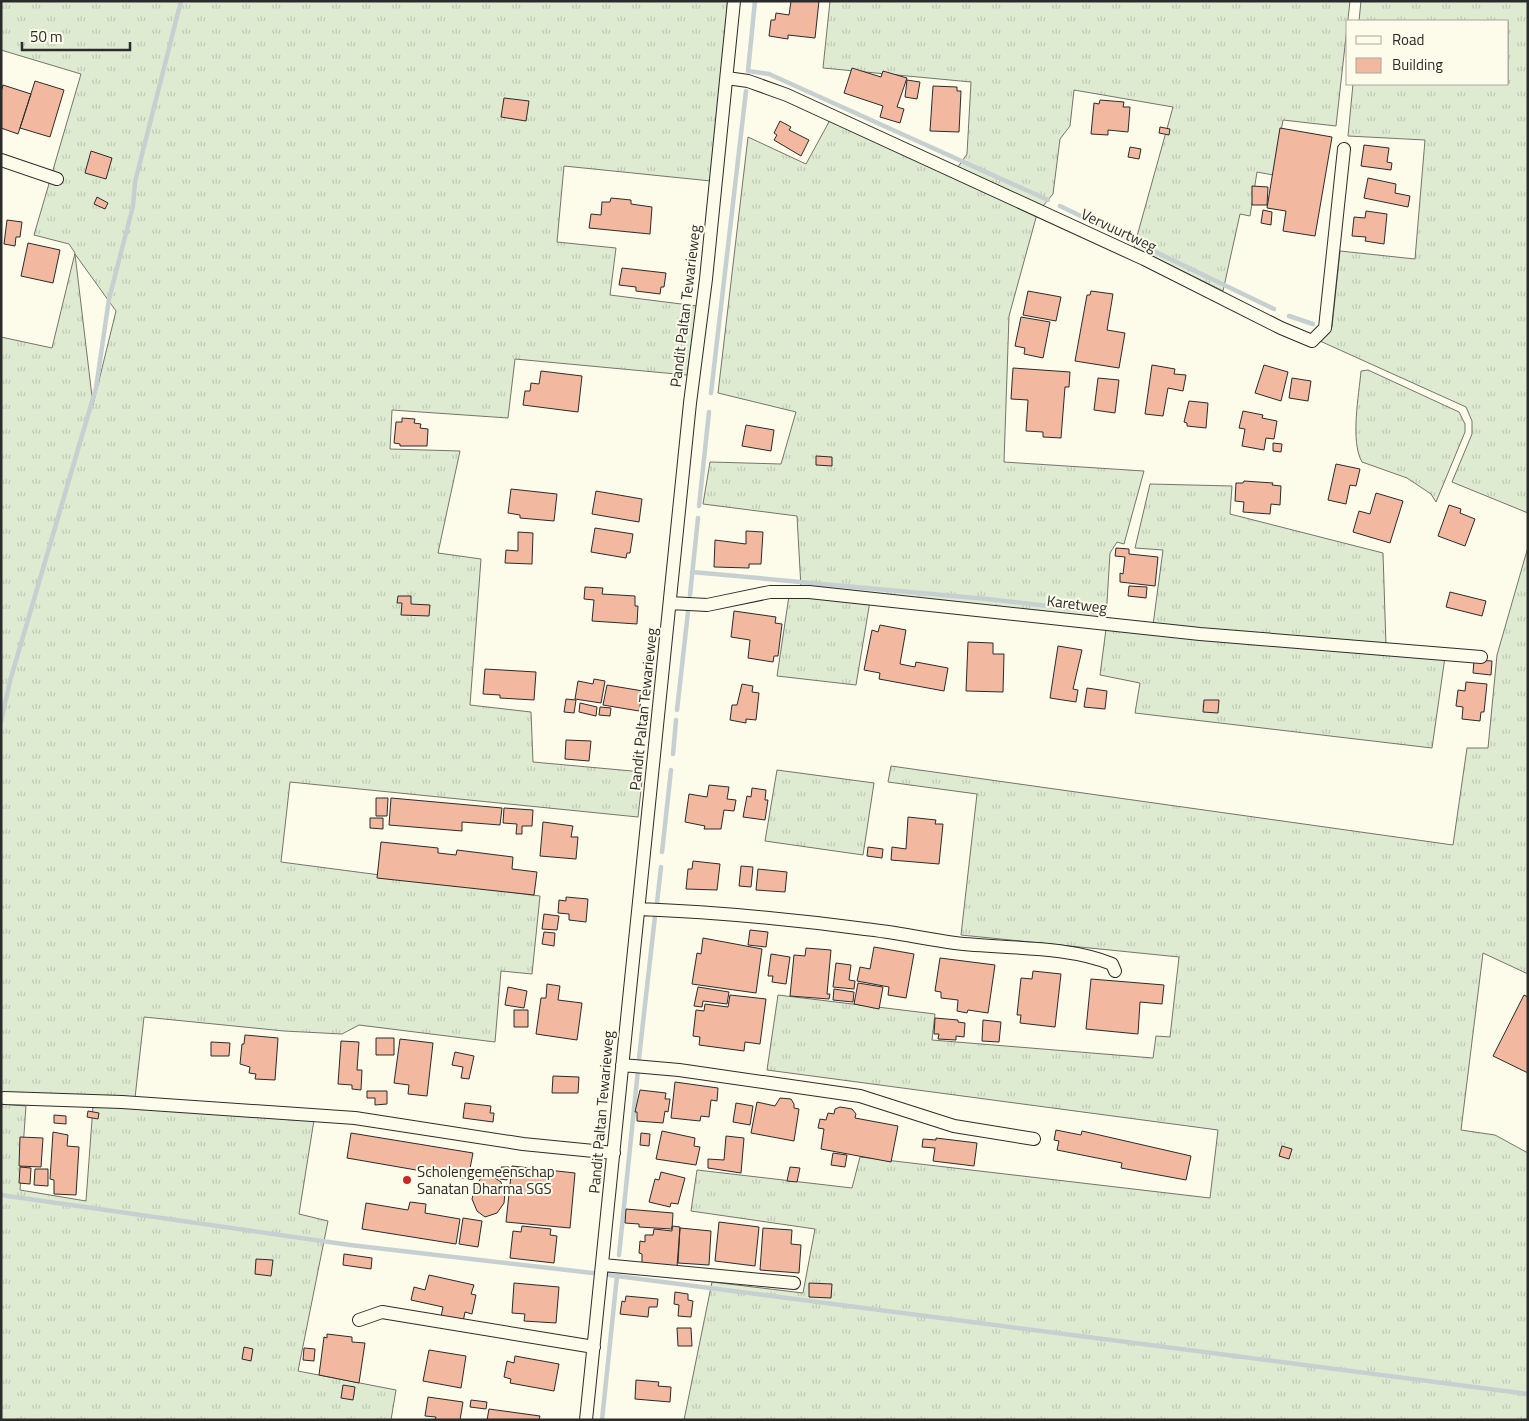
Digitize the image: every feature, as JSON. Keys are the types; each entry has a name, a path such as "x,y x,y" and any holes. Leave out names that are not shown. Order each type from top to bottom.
{"street":[{"name":"Pandit Paltan Tewarieweg","path":"586,1420 690,404 734,1"},
{"name":"Vervuurtweg","path":"727,78 748,81 787,95 1144,259 1281,328 1312,341 1325,328 1344,149"},
{"path":"1,160 57,179"},
{"name":"Karetweg","path":"670,603 707,605 770,592 809,592 1218,636 1481,657"},
{"path":"639,909 755,916 867,929 956,943 1001,945 1083,955 1112,964 1115,971"},
{"path":"622,1065 860,1096 881,1101 954,1126 1034,1139"},
{"path":"4,1098 122,1102 355,1118 522,1144 614,1153"},
{"path":"602,1265 794,1283"},
{"path":"359,1320 382,1312 594,1347"}],"green space":[{"path":"1,1 729,1 711,181 564,166 557,242 616,248 610,295 697,306 687,375 515,359 508,418 392,410 390,449 460,451 438,553 481,559 470,705 531,712 533,762 643,772 638,817 290,782 281,862 540,896 532,974 501,971 495,1042 359,1025 342,1034 284,1031 144,1017 135,1098 1,1093 1,337 52,348 75,253 69,244 34,235 81,74 1,50","holes":["75,254 116,311 93,405"]},
{"path":"830,1 1350,1 1348,20 1346,20 1346,37 1336,126 1283,120 1273,175 1257,172 1250,216 1240,214 1223,291 1134,247 1173,107 1074,90 1070,126 1060,139 1053,194 1043,206 958,167 967,154 971,82 823,68"},
{"path":"1361,1 1528,1 1528,513 1452,482 1472,434 1472,421 1466,407 1320,341 1332,327 1340,251 1415,259 1425,140 1348,136 1353,85 1509,85 1509,20 1359,20"},
{"path":"830,120 1037,214 1009,316 1004,462 1144,471 1124,544 1117,542 1110,553 1106,619 801,588 797,516 703,504 710,462 781,464 796,412 718,393 748,137 806,164"},
{"path":"1368,370 1459,412 1465,424 1465,432 1436,502 1431,494 1407,478 1362,462 1356,442 1356,418 1361,371"},
{"path":"1150,484 1232,486 1230,514 1383,553 1386,646 1153,625 1163,550 1135,548"},
{"path":"1528,547 1528,974 1483,953 1461,1130 1495,1135 1528,1153 1528,1420 684,1420 712,1282 803,1293 815,1229 691,1211 697,1170 852,1188 860,1157 1210,1198 1218,1130 767,1070 778,995 935,1014 932,1040 1153,1058 1156,1036 1170,1037 1179,957 961,935 977,794 888,782 891,766 1453,845 1467,748 1488,748 1497,655"},
{"path":"789,596 870,601 856,685 777,676"},
{"path":"1106,629 1445,657 1432,748 1135,713 1140,683 1100,675"},
{"path":"777,770 874,783 863,855 765,841"},
{"path":"1,1104 26,1106 20,1190 86,1201 93,1106 314,1120 299,1214 328,1221 298,1371 396,1390 391,1420 1,1420"}],"building":[{"path":"791,1 819,1 815,38 788,35 788,39 769,36 771,20 775,20 776,13 789,15"},
{"path":"852,68 881,77 883,71 907,78 897,107 904,109 900,123 880,117 883,106 844,93"},
{"path":"907,80 920,82 917,99 905,97"},
{"path":"35,81 64,90 50,137 20,128"},
{"path":"3,85 31,94 18,134 1,128 1,92"},
{"path":"933,86 957,87 957,91 961,91 959,132 930,131"},
{"path":"504,98 529,101 526,121 501,117"},
{"path":"1100,100 1124,102 1123,107 1130,107 1128,132 1108,130 1108,135 1091,134 1094,103 1099,104"},
{"path":"780,121 791,127 789,130 809,140 801,156 774,140 777,135 774,133"},
{"path":"1160,127 1170,129 1169,135 1159,133"},
{"path":"1280,128 1332,137 1315,236 1283,231 1286,211 1267,208"},
{"path":"1364,145 1389,148 1387,162 1392,163 1391,170 1361,166"},
{"path":"1130,147 1141,149 1139,159 1128,157"},
{"path":"91,151 112,158 106,179 85,173"},
{"path":"1368,178 1396,184 1395,193 1410,196 1408,207 1364,198"},
{"path":"1252,186 1268,187 1267,205 1252,205"},
{"path":"97,197 108,203 105,209 94,204"},
{"path":"611,198 631,200 631,204 652,207 650,234 589,228 591,214 601,215 602,202 610,202"},
{"path":"1263,210 1272,212 1271,225 1261,223"},
{"path":"1366,211 1387,214 1384,244 1365,241 1366,237 1352,236 1354,217 1365,218"},
{"path":"7,220 22,222 20,237 16,237 15,246 4,244"},
{"path":"28,243 60,250 53,283 21,276"},
{"path":"622,268 666,273 664,287 661,287 660,294 636,291 636,287 619,285"},
{"path":"1028,291 1061,297 1056,321 1023,315"},
{"path":"1091,291 1113,294 1107,330 1125,333 1119,368 1075,361 1087,295 1090,295"},
{"path":"1021,317 1050,322 1043,358 1024,354 1025,348 1015,346"},
{"path":"1152,365 1175,369 1174,374 1186,375 1183,391 1168,388 1163,416 1145,414"},
{"path":"1264,365 1288,372 1281,401 1255,393"},
{"path":"1013,368 1070,372 1069,387 1065,387 1061,438 1043,437 1043,432 1026,431 1028,400 1011,399"},
{"path":"541,371 582,376 578,412 523,405 525,391 530,391 531,383 539,384"},
{"path":"1098,378 1119,380 1115,413 1094,410"},
{"path":"1292,378 1311,381 1308,401 1289,398"},
{"path":"1189,401 1208,403 1206,428 1187,426 1187,423 1184,422"},
{"path":"1243,411 1263,415 1262,418 1277,421 1274,439 1266,438 1264,450 1242,446 1245,429 1239,428"},
{"path":"402,418 415,419 414,423 421,424 420,428 428,429 427,446 400,446 400,444 394,443 396,422 402,422"},
{"path":"746,425 774,430 771,451 742,446"},
{"path":"1273,443 1282,444 1281,452 1273,451"},
{"path":"816,456 832,457 832,466 816,465"},
{"path":"1336,464 1360,469 1356,486 1350,485 1346,504 1328,500"},
{"path":"1244,481 1273,483 1272,485 1281,486 1280,505 1271,504 1270,514 1243,512 1244,502 1235,501 1236,483 1243,483"},
{"path":"511,489 557,494 554,521 520,518 520,515 508,513"},
{"path":"596,491 642,499 639,522 592,514"},
{"path":"1376,493 1403,501 1390,543 1353,532 1359,511 1370,514"},
{"path":"1449,505 1461,509 1460,513 1475,519 1465,546 1438,536"},
{"path":"595,528 633,534 630,553 627,553 626,558 591,552"},
{"path":"746,531 763,532 761,564 749,564 749,568 714,567 715,540 746,544"},
{"path":"518,532 533,533 532,564 505,563 506,550 518,551"},
{"path":"1116,548 1129,549 1129,554 1158,557 1155,586 1120,582 1120,573 1123,574 1125,557 1115,556"},
{"path":"1129,586 1147,587 1146,598 1128,596"},
{"path":"585,587 603,588 602,594 635,596 635,606 638,606 637,624 592,621 594,600 584,599"},
{"path":"1450,592 1486,601 1482,616 1446,607"},
{"path":"398,596 411,596 411,604 430,605 429,616 401,615 402,603 397,603"},
{"path":"734,611 776,617 775,623 782,624 778,656 774,656 773,662 748,658 750,640 731,637"},
{"path":"880,625 906,630 900,664 915,667 916,662 948,668 944,691 879,679 880,673 864,670 872,630 878,632"},
{"path":"968,642 993,643 993,654 1004,654 1003,692 966,691"},
{"path":"1058,646 1082,650 1073,689 1078,690 1076,702 1050,698"},
{"path":"1474,660 1492,661 1491,675 1473,673"},
{"path":"485,669 536,672 534,700 500,698 500,695 483,694"},
{"path":"594,679 605,681 601,703 575,699 578,681 593,684"},
{"path":"1466,682 1487,684 1484,712 1481,712 1480,721 1462,719 1463,707 1456,706 1458,690 1465,691"},
{"path":"742,684 753,686 752,692 759,693 756,720 746,719 746,723 730,720 732,705 737,705"},
{"path":"607,685 643,691 639,711 603,705"},
{"path":"1087,688 1107,691 1105,709 1084,707"},
{"path":"566,699 576,700 574,713 564,712"},
{"path":"1204,700 1219,700 1218,713 1203,712"},
{"path":"580,703 597,707 596,716 579,712"},
{"path":"600,707 611,708 610,716 599,715"},
{"path":"566,740 591,741 589,761 565,759"},
{"path":"709,785 729,787 727,799 736,800 734,811 724,810 721,829 704,829 705,826 685,822 689,794 707,797"},
{"path":"752,788 766,790 765,800 768,800 765,820 743,817 747,796 751,797"},
{"path":"376,798 388,798 387,816 376,816"},
{"path":"391,798 502,808 500,825 462,822 462,831 389,825"},
{"path":"504,808 533,810 532,826 522,826 522,834 516,834 517,824 503,823"},
{"path":"908,817 936,820 935,824 943,824 939,864 891,860 892,847 906,849"},
{"path":"370,818 383,818 383,829 370,828"},
{"path":"543,822 573,826 571,837 578,837 576,859 540,856"},
{"path":"381,842 438,848 438,853 456,855 457,850 513,857 512,869 537,872 534,895 377,878"},
{"path":"868,847 883,849 882,858 867,856"},
{"path":"693,861 720,864 717,890 686,889 688,869 692,869"},
{"path":"741,866 753,867 751,887 739,886"},
{"path":"758,869 787,872 785,892 756,890"},
{"path":"566,897 588,899 586,922 569,920 569,914 558,913 559,900 566,901"},
{"path":"544,914 559,916 557,930 542,929"},
{"path":"750,930 768,932 766,947 748,945"},
{"path":"544,932 555,933 554,946 542,944"},
{"path":"703,938 762,949 756,993 692,984 697,953 701,954"},
{"path":"874,947 914,954 906,998 888,995 889,987 857,981 860,967 870,969"},
{"path":"806,948 831,950 827,994 830,994 829,999 790,996 794,955 805,956"},
{"path":"771,954 790,957 786,984 772,982 773,976 768,976"},
{"path":"940,958 995,965 988,1013 968,1010 967,1013 957,1011 958,1000 941,998 941,992 935,991"},
{"path":"836,963 851,965 849,980 855,981 854,989 833,987"},
{"path":"1033,971 1061,974 1055,1027 1020,1023 1021,1015 1017,1015 1021,978 1032,979"},
{"path":"1091,979 1164,985 1162,1004 1140,1002 1138,1034 1086,1029"},
{"path":"858,983 883,987 879,1009 854,1004"},
{"path":"547,984 560,986 558,1000 582,1003 577,1040 536,1034 541,998 546,998"},
{"path":"508,987 527,991 524,1008 505,1005"},
{"path":"698,987 729,992 727,1004 703,1001 702,1007 694,1006"},
{"path":"834,989 854,992 853,1002 833,1000"},
{"path":"730,995 766,999 760,1044 745,1042 744,1051 699,1045 700,1037 693,1036 696,1010 704,1011 705,1004 728,1007"},
{"path":"1524,995 1528,997 1528,1073 1493,1056"},
{"path":"514,1010 528,1010 528,1027 514,1027"},
{"path":"935,1018 958,1020 958,1022 965,1023 964,1037 956,1036 956,1040 938,1039 939,1034 934,1034"},
{"path":"983,1020 1001,1022 999,1042 982,1041"},
{"path":"245,1035 278,1038 275,1080 255,1079 256,1074 249,1073 250,1067 240,1064"},
{"path":"376,1038 394,1038 394,1055 376,1055"},
{"path":"400,1039 433,1043 427,1096 408,1094 409,1085 394,1083"},
{"path":"341,1041 359,1042 357,1070 362,1070 361,1090 352,1089 352,1085 338,1084"},
{"path":"211,1042 230,1043 229,1056 211,1056"},
{"path":"455,1052 474,1056 469,1079 461,1078 463,1067 452,1065"},
{"path":"553,1076 579,1077 578,1093 552,1093"},
{"path":"675,1082 718,1088 717,1101 711,1100 709,1117 701,1116 700,1121 671,1118"},
{"path":"640,1090 666,1093 665,1099 670,1099 668,1112 665,1111 663,1123 637,1121 637,1112 635,1112"},
{"path":"367,1091 387,1091 387,1104 375,1105 375,1098 367,1098"},
{"path":"780,1098 791,1099 794,1108 799,1109 794,1141 751,1133 757,1102 775,1106"},
{"path":"465,1103 491,1106 490,1113 494,1113 493,1122 463,1118"},
{"path":"736,1103 753,1106 750,1125 733,1122"},
{"path":"840,1107 852,1109 856,1114 855,1118 898,1126 891,1162 821,1149 824,1129 818,1128 820,1119 826,1120 828,1113 834,1114 835,1109"},
{"path":"88,1111 99,1113 98,1119 87,1117"},
{"path":"54,1115 66,1116 66,1124 54,1123"},
{"path":"1056,1130 1081,1135 1082,1131 1191,1156 1186,1180 1121,1168 1122,1163 1057,1150 1059,1141 1054,1140"},
{"path":"662,1131 695,1138 694,1146 700,1147 696,1165 656,1159"},
{"path":"53,1132 68,1135 67,1146 79,1147 76,1195 54,1194 54,1180 50,1179"},
{"path":"351,1133 473,1153 468,1179 347,1158"},
{"path":"641,1133 650,1134 649,1146 640,1145"},
{"path":"726,1136 744,1138 741,1173 708,1168 708,1159 724,1160"},
{"path":"20,1137 43,1138 41,1167 19,1166"},
{"path":"936,1138 977,1143 974,1166 933,1161 935,1148 922,1147 923,1139 936,1140"},
{"path":"1282,1146 1292,1149 1289,1159 1279,1156"},
{"path":"833,1153 847,1155 845,1167 831,1165"},
{"path":"512,1166 575,1173 570,1228 506,1222"},
{"path":"20,1167 31,1168 30,1184 19,1183"},
{"path":"501,1167 509,1167 507,1180 500,1179"},
{"path":"790,1167 800,1168 797,1182 787,1181"},
{"path":"35,1169 48,1169 48,1186 34,1185"},
{"path":"661,1172 685,1178 678,1204 671,1203 670,1207 649,1202 655,1179 659,1180"},
{"path":"492,1176 501,1182 505,1193 504,1203 497,1213 485,1217 477,1211 472,1199 475,1187 481,1178"},
{"path":"410,1202 426,1204 425,1213 460,1219 456,1244 362,1229 366,1203 408,1210"},
{"path":"626,1209 673,1213 672,1229 639,1227 639,1224 625,1223"},
{"path":"463,1218 482,1221 478,1247 459,1244"},
{"path":"719,1222 759,1227 755,1266 715,1261"},
{"path":"522,1226 551,1229 550,1235 557,1236 554,1263 510,1258 513,1231 521,1232"},
{"path":"672,1226 680,1227 677,1267 642,1265 642,1254 639,1253 640,1241 645,1242 645,1235 653,1235 654,1229 672,1231"},
{"path":"680,1228 711,1231 709,1265 678,1263"},
{"path":"763,1228 792,1230 791,1244 801,1245 799,1273 760,1270"},
{"path":"344,1254 372,1258 371,1269 343,1265"},
{"path":"256,1259 273,1260 271,1276 255,1274"},
{"path":"429,1275 474,1285 471,1294 476,1295 472,1314 465,1312 463,1322 441,1317 443,1307 411,1300 414,1287 425,1290"},
{"path":"514,1283 559,1287 556,1323 524,1321 525,1314 512,1313"},
{"path":"809,1283 832,1284 831,1298 809,1297"},
{"path":"675,1292 688,1294 688,1300 693,1301 691,1317 678,1316 679,1305 674,1304"},
{"path":"626,1296 658,1299 657,1307 649,1307 648,1317 620,1314 622,1301 625,1302"},
{"path":"677,1328 691,1328 692,1346 678,1346"},
{"path":"327,1334 352,1337 352,1342 365,1343 359,1383 319,1375 324,1337 327,1338"},
{"path":"244,1347 253,1349 251,1361 242,1359"},
{"path":"304,1348 315,1349 314,1361 303,1360"},
{"path":"429,1350 466,1356 461,1388 423,1381"},
{"path":"515,1356 559,1364 554,1391 510,1383 511,1379 504,1377 507,1361 514,1363"},
{"path":"636,1380 659,1382 658,1386 671,1387 670,1402 635,1399"},
{"path":"343,1385 355,1387 353,1400 341,1398"},
{"path":"428,1397 463,1402 460,1420 435,1420 436,1417 425,1416"},
{"path":"471,1400 487,1402 486,1409 470,1407"},
{"path":"489,1409 540,1416 539,1420 487,1420"}],"waterway":[{"path":"1,722 10,681 96,388 109,299 133,206 135,182 181,1"},
{"path":"755,1 748,71 769,74 1048,200"},
{"path":"711,393 746,91"},
{"path":"1060,206 1274,309"},
{"path":"1289,316 1313,324"},
{"path":"699,506 709,412"},
{"path":"690,595 698,518"},
{"path":"692,572 987,599 1100,612"},
{"path":"677,710 688,612"},
{"path":"673,754 676,720"},
{"path":"662,852 671,770"},
{"path":"657,903 661,867"},
{"path":"639,1058 655,916"},
{"path":"619,1255 638,1070"},
{"path":"1,1195 350,1245 593,1273"},
{"path":"609,1275 1528,1394"},
{"path":"602,1420 617,1276"}],"place":[{"name":"Scholengemeenschap Sanatan Dharma SGS","path":"407,1180"}]}
